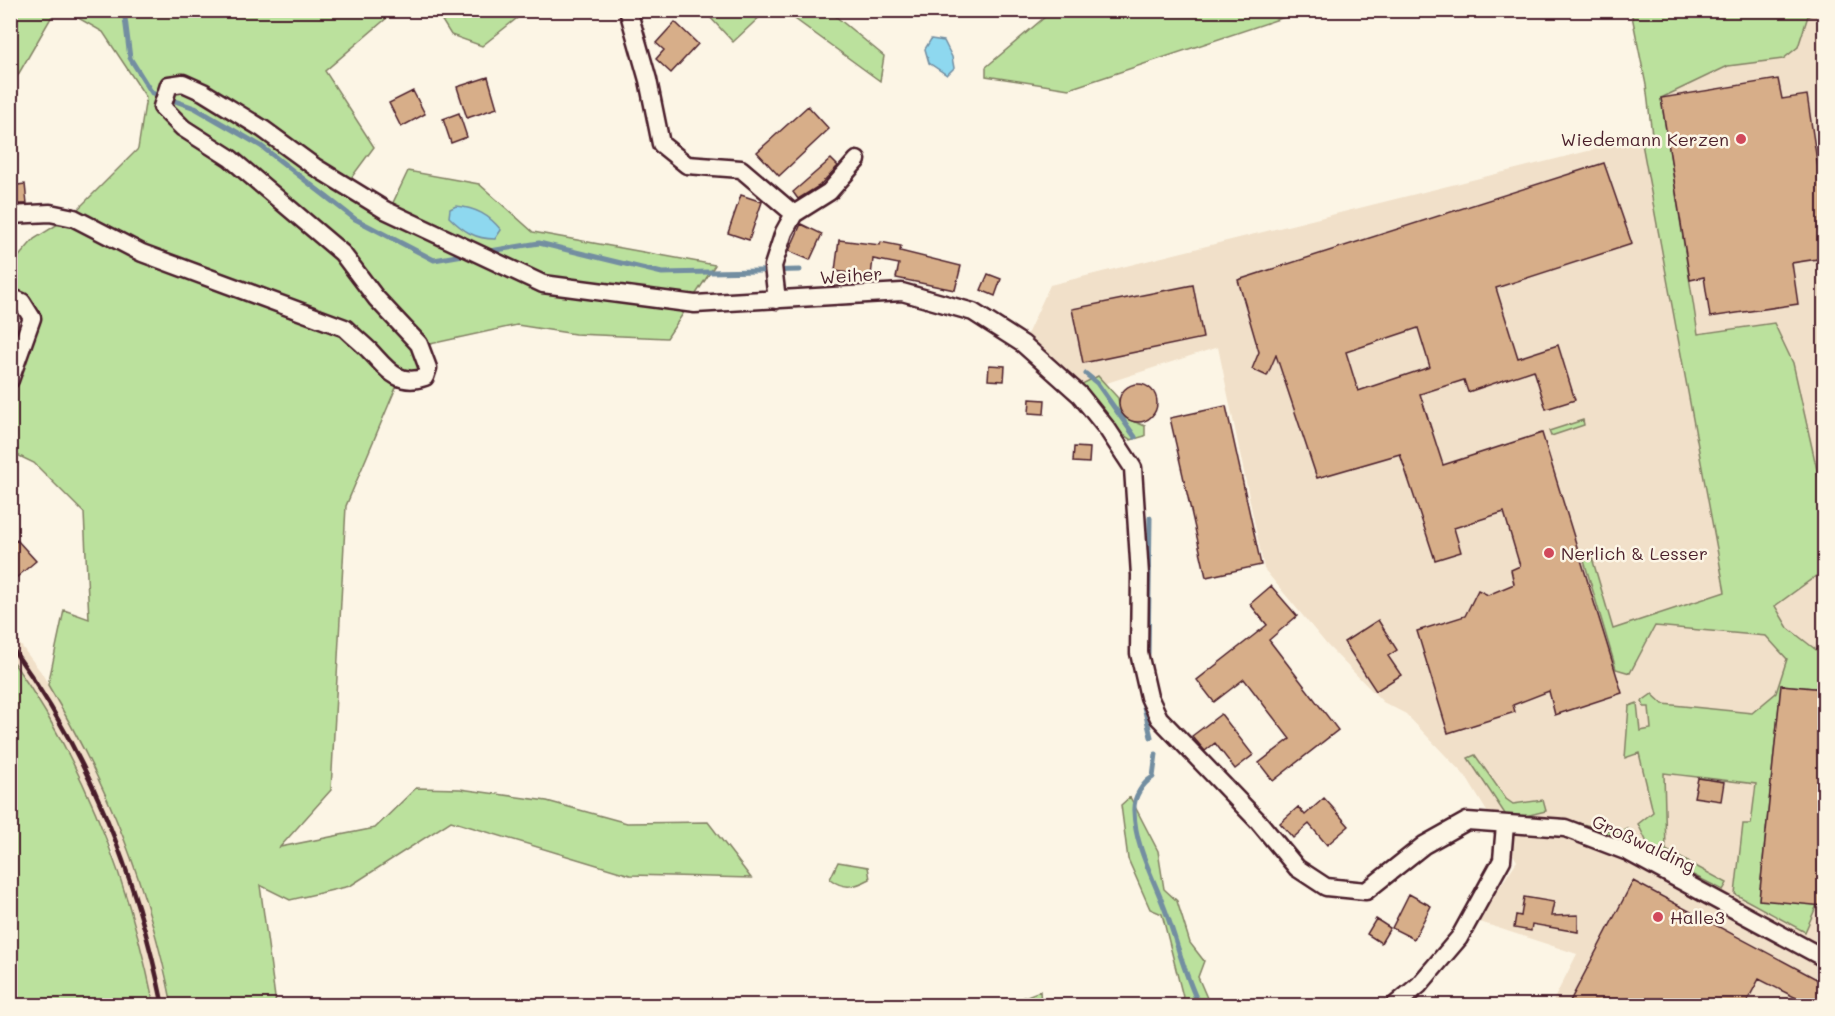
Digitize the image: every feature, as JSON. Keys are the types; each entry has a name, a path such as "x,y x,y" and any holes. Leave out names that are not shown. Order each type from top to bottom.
{"street":[{"path":"628,10 648,80 661,144 687,165 741,170 794,214"},
{"name":"Weiher","path":"10,215 50,213 74,218 142,253 345,328 370,351 386,371 399,378 414,381 425,377 428,368 419,344 376,298 342,253 230,158 183,128 162,107 169,87 183,83 203,92 263,129 315,167 385,210 543,284 694,303 902,291 973,312 1023,344 1080,395 1108,430 1133,468 1140,574 1138,653 1149,697 1159,718 1258,821 1297,868 1326,887 1366,891 1424,845 1467,821 1505,825"},
{"path":"777,300 774,274 784,232 794,214 829,192 857,160"},
{"path":"10,297 22,302 32,318 10,380"},
{"path":"1394,1005 1419,985 1465,929 1502,860 1505,825"},
{"name":"Großwalding","path":"1505,825 1566,828 1628,852 1824,958"}],"shaded area":[{"path":"1824,11 1824,1005 1551,1005 1577,954 1477,921 1517,861 1466,777 1406,714 1383,702 1328,646 1264,569 1218,347 1085,390 1024,341 1050,285 1652,135 1646,85"},
{"path":"10,631 41,672 68,718 127,840 151,917 171,1005 154,1005 134,922 111,846 53,727 11,659"}],"green space":[{"path":"713,10 766,11 733,42 708,15"},
{"path":"10,11 55,11 11,87"},
{"path":"66,11 395,11 325,71 374,147 348,182 389,211 408,171 479,184 533,232 715,265 667,338 575,334 517,325 421,346 429,367 400,378 346,506 331,790 280,847 375,828 416,788 460,789 547,801 627,823 708,822 751,878 630,875 451,821 350,886 290,900 260,885 276,1005 172,1005 151,920 124,840 90,762 48,685 64,610 89,619 84,513 34,463 11,452 11,381 28,340 23,300 11,288 14,262 34,239 71,216 138,149 146,97 103,32"},
{"path":"436,11 526,11 482,46 451,35"},
{"path":"784,11 829,11 884,56 880,81"},
{"path":"1052,11 1303,11 1069,89 986,76 986,67"},
{"path":"1631,11 1820,11 1808,16 1798,47 1783,59 1728,66 1661,98 1698,334 1774,323 1793,363 1824,501 1824,570 1775,606 1788,628 1824,656 1824,689 1781,685 1759,899 1817,905 1805,932 1735,894 1743,824 1751,824 1756,784 1664,773 1666,850 1727,883 1723,890 1653,855 1638,824 1653,812 1639,753 1625,758 1629,706 1637,703 1640,731 1651,729 1649,707 1644,707 1642,701 1652,694 1663,704 1752,713 1776,693 1787,659 1766,636 1655,626 1630,673 1616,669 1582,554 1590,551 1613,629 1725,592 1641,138 1652,135 1646,85"},
{"path":"1098,376 1118,398 1120,411 1125,418 1145,426 1145,436 1131,440 1116,429 1096,408 1082,384"},
{"path":"1583,420 1584,425 1551,436 1549,431"},
{"path":"11,659 61,739 100,825 131,914 154,1005 11,1005"},
{"path":"1475,755 1506,799 1513,804 1543,800 1546,811 1509,820 1468,758"},
{"path":"1130,797 1158,851 1164,889 1177,901 1190,943 1204,961 1198,977 1210,1005 1185,1005 1162,914 1150,909 1128,859 1121,805"},
{"path":"1571,821 1617,833 1628,828 1632,843 1617,842 1569,825"},
{"path":"838,862 868,867 870,879 850,886 840,885 830,879"},
{"path":"1040,991 1041,1005 1003,1005"}],"water":[{"path":"931,39 944,41 952,57 954,68 947,75 929,63 925,49"},
{"path":"456,206 470,208 492,220 501,230 495,239 475,236 459,226 449,217 450,209"}],"building":[{"path":"675,22 698,44 671,73 656,59 664,50 656,43"},
{"path":"488,77 497,108 467,118 457,87"},
{"name":"Wiedemann Kerzen","path":"1778,79 1782,99 1807,95 1820,181 1824,180 1824,258 1792,263 1798,304 1710,317 1704,277 1690,280 1661,98"},
{"path":"413,91 425,114 401,127 389,103"},
{"path":"808,106 829,129 779,176 757,152"},
{"path":"459,113 467,137 451,143 443,119"},
{"path":"831,159 838,166 819,186 798,199 793,192"},
{"path":"1604,163 1632,244 1496,288 1518,358 1558,345 1575,400 1546,409 1534,370 1468,392 1464,380 1420,394 1443,465 1542,433 1622,693 1555,715 1549,691 1513,705 1515,712 1448,733 1417,631 1465,616 1478,590 1488,595 1514,584 1511,570 1520,566 1504,512 1454,528 1461,552 1435,560 1400,454 1317,478 1276,355 1267,376 1252,369 1259,352 1238,280","holes":["1418,328 1430,367 1358,391 1346,352"]},
{"path":"25,184 27,204 10,204 10,186"},
{"path":"741,195 762,202 749,240 728,233"},
{"path":"801,224 822,234 810,260 789,251"},
{"path":"839,240 880,245 881,242 901,246 900,251 961,266 955,290 896,278 899,264 873,259 871,276 835,271"},
{"path":"988,274 1001,279 995,296 981,290"},
{"path":"1193,285 1203,338 1083,363 1072,309"},
{"path":"989,365 1005,366 1004,381 988,380"},
{"path":"1138,384 1151,390 1157,403 1151,416 1138,422 1125,416 1119,403 1125,390"},
{"path":"1030,399 1045,400 1044,414 1029,413"},
{"path":"1226,406 1261,565 1206,577 1170,418"},
{"path":"1074,447 1090,448 1089,463 1073,462"},
{"path":"17,540 36,561 10,583 10,546"},
{"path":"1271,586 1297,616 1269,640 1338,730 1273,781 1259,763 1290,739 1244,679 1214,702 1197,680 1267,625 1250,604"},
{"path":"1378,620 1397,650 1388,656 1401,675 1376,691 1344,642"},
{"path":"1781,685 1824,689 1824,906 1759,900"},
{"path":"1221,714 1253,755 1235,769 1215,743 1205,751 1192,736"},
{"path":"1698,778 1724,782 1721,801 1694,797"},
{"path":"1324,798 1349,826 1327,845 1309,824 1293,838 1280,823 1298,807 1305,815"},
{"name":"Halle3","path":"1633,881 1824,983 1824,1005 1810,1005 1759,979 1745,1005 1568,1005"},
{"path":"1409,894 1431,906 1414,939 1392,928"},
{"path":"1524,897 1554,902 1551,916 1578,915 1578,932 1532,924 1531,931 1514,928 1516,915 1521,916"},
{"path":"1376,919 1390,928 1381,943 1367,934"}],"waterway":[{"path":"124,10 130,58 152,93 195,108 261,146 355,219 434,260 469,254"},
{"path":"484,252 539,243 662,273 800,270"},
{"path":"1086,374 1097,383 1135,437"},
{"path":"1148,654 1150,518"},
{"path":"1142,698 1151,737"},
{"path":"1156,754 1153,777 1142,787 1135,801 1135,825 1142,851 1200,1006"}],"railway":[{"path":"10,645 38,686 63,729 106,817 139,909 163,1006"}],"place":[{"name":"Wiedemann Kerzen","path":"1741,139"},
{"name":"Nerlich & Lesser","path":"1549,553"},
{"name":"Halle3","path":"1658,917"}]}
